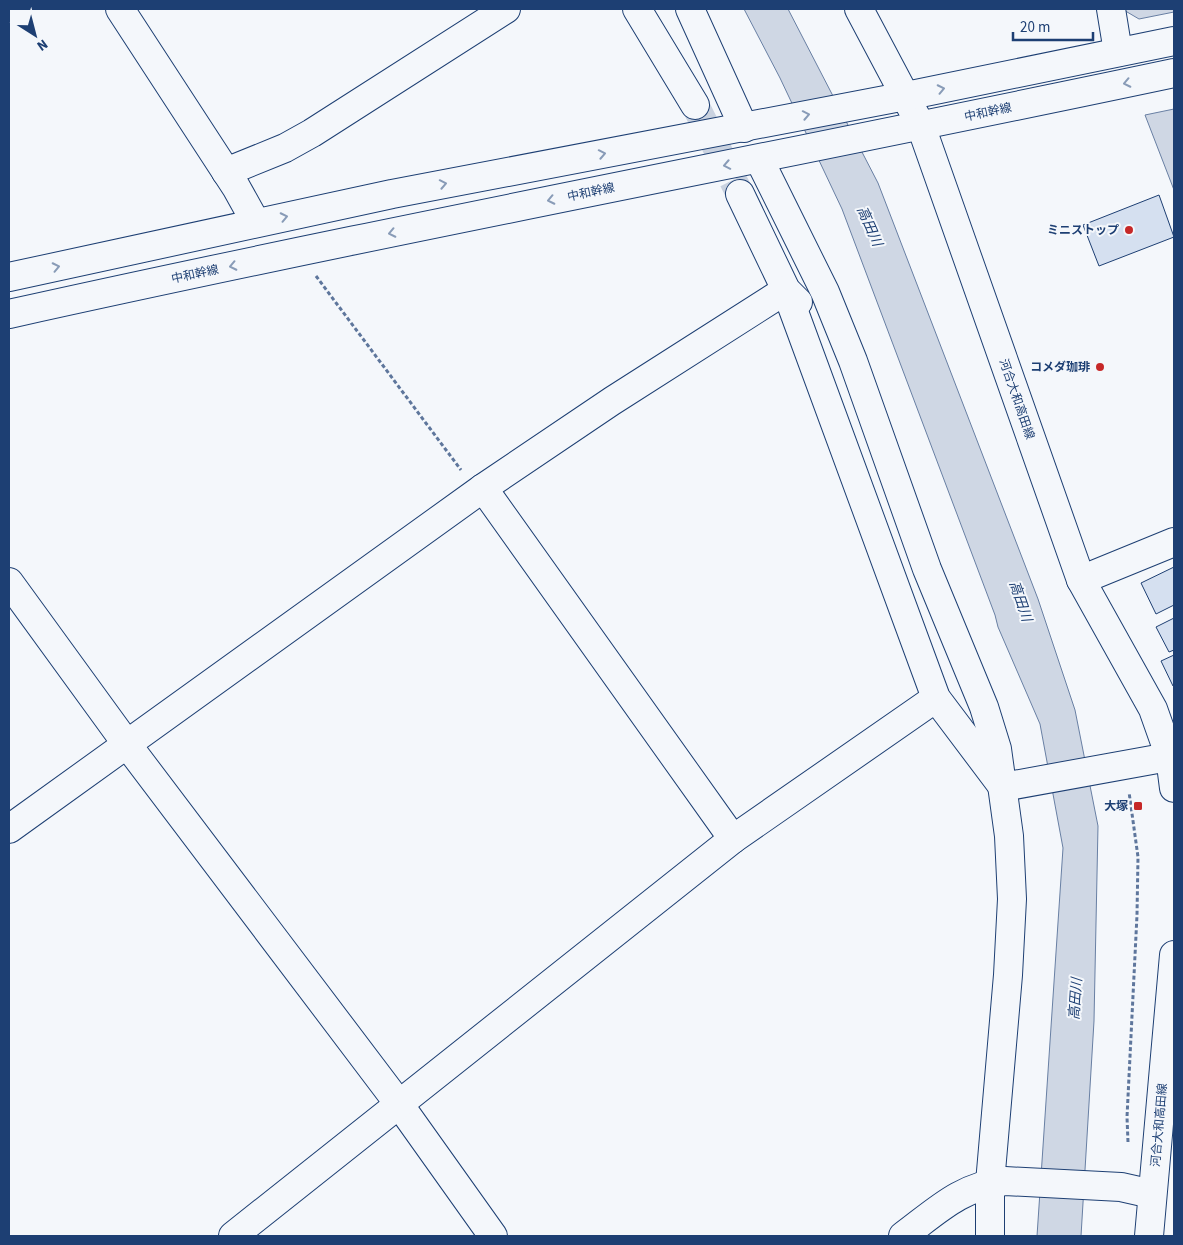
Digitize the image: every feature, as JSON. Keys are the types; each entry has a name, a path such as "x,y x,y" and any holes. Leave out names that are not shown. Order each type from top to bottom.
{"street":[{"path":"120,9 226,172 256,223"},
{"path":"226,172 285,148 312,133 506,9"},
{"path":"637,9 695,106"},
{"name":"河合大和高田線","path":"859,9 921,126 1081,580 1153,708 1172,757 1174,788"},
{"path":"1111,9 1118,52"},
{"path":"690,13 751,126"},
{"path":"9,277 392,194 876,102 1174,41"},
{"name":"中和幹線","path":"9,314 299,252 1174,73"},
{"path":"767,157 853,361 927,568 984,707 1008,787 1012,899 997,1182 990,1236"},
{"path":"740,194 786,290 936,698 1008,787"},
{"path":"786,290 813,317 852,410 879,435"},
{"path":"9,829 480,490 612,401 786,290"},
{"path":"480,490 733,839"},
{"path":"1081,580 1174,542"},
{"path":"9,582 126,743 400,1104 492,1236"},
{"path":"233,1236 733,839 936,698"},
{"path":"1008,787 1172,757"},
{"name":"河合大和高田線","path":"1148,1236 1174,955"},
{"path":"903,1236 955,1197 971,1189 997,1182 1121,1187 1152,1194"}],"path":[{"path":"299,252 480,490"},
{"path":"1128,1144 1127,1117 1138,877 1138,858 1129,788 1134,764"}],"water":[{"name":"高田川","path":"744,9 788,9 878,183 1038,599 1075,710 1098,826 1094,1021 1081,1236 1037,1236 1063,848 1040,724 998,627 842,209 780,78"},
{"path":"1122,9 1174,9 1174,12 1139,19"},
{"path":"1174,109 1174,190 1145,115"}],"building":[{"name":"ミニストップ","path":"1159,195 1174,237 1099,266 1083,225"},
{"path":"1174,567 1174,605 1156,614 1141,583"},
{"path":"1174,618 1174,650 1169,652 1156,627"},
{"path":"1174,655 1174,685 1173,686 1161,661"}],"tunnel":[{"path":"695,105 740,194"}],"place":[{"name":"ミニストップ","path":"1129,230"},
{"name":"コメダ珈琲","path":"1100,367"},
{"name":"大塚","path":"1138,806"}]}
